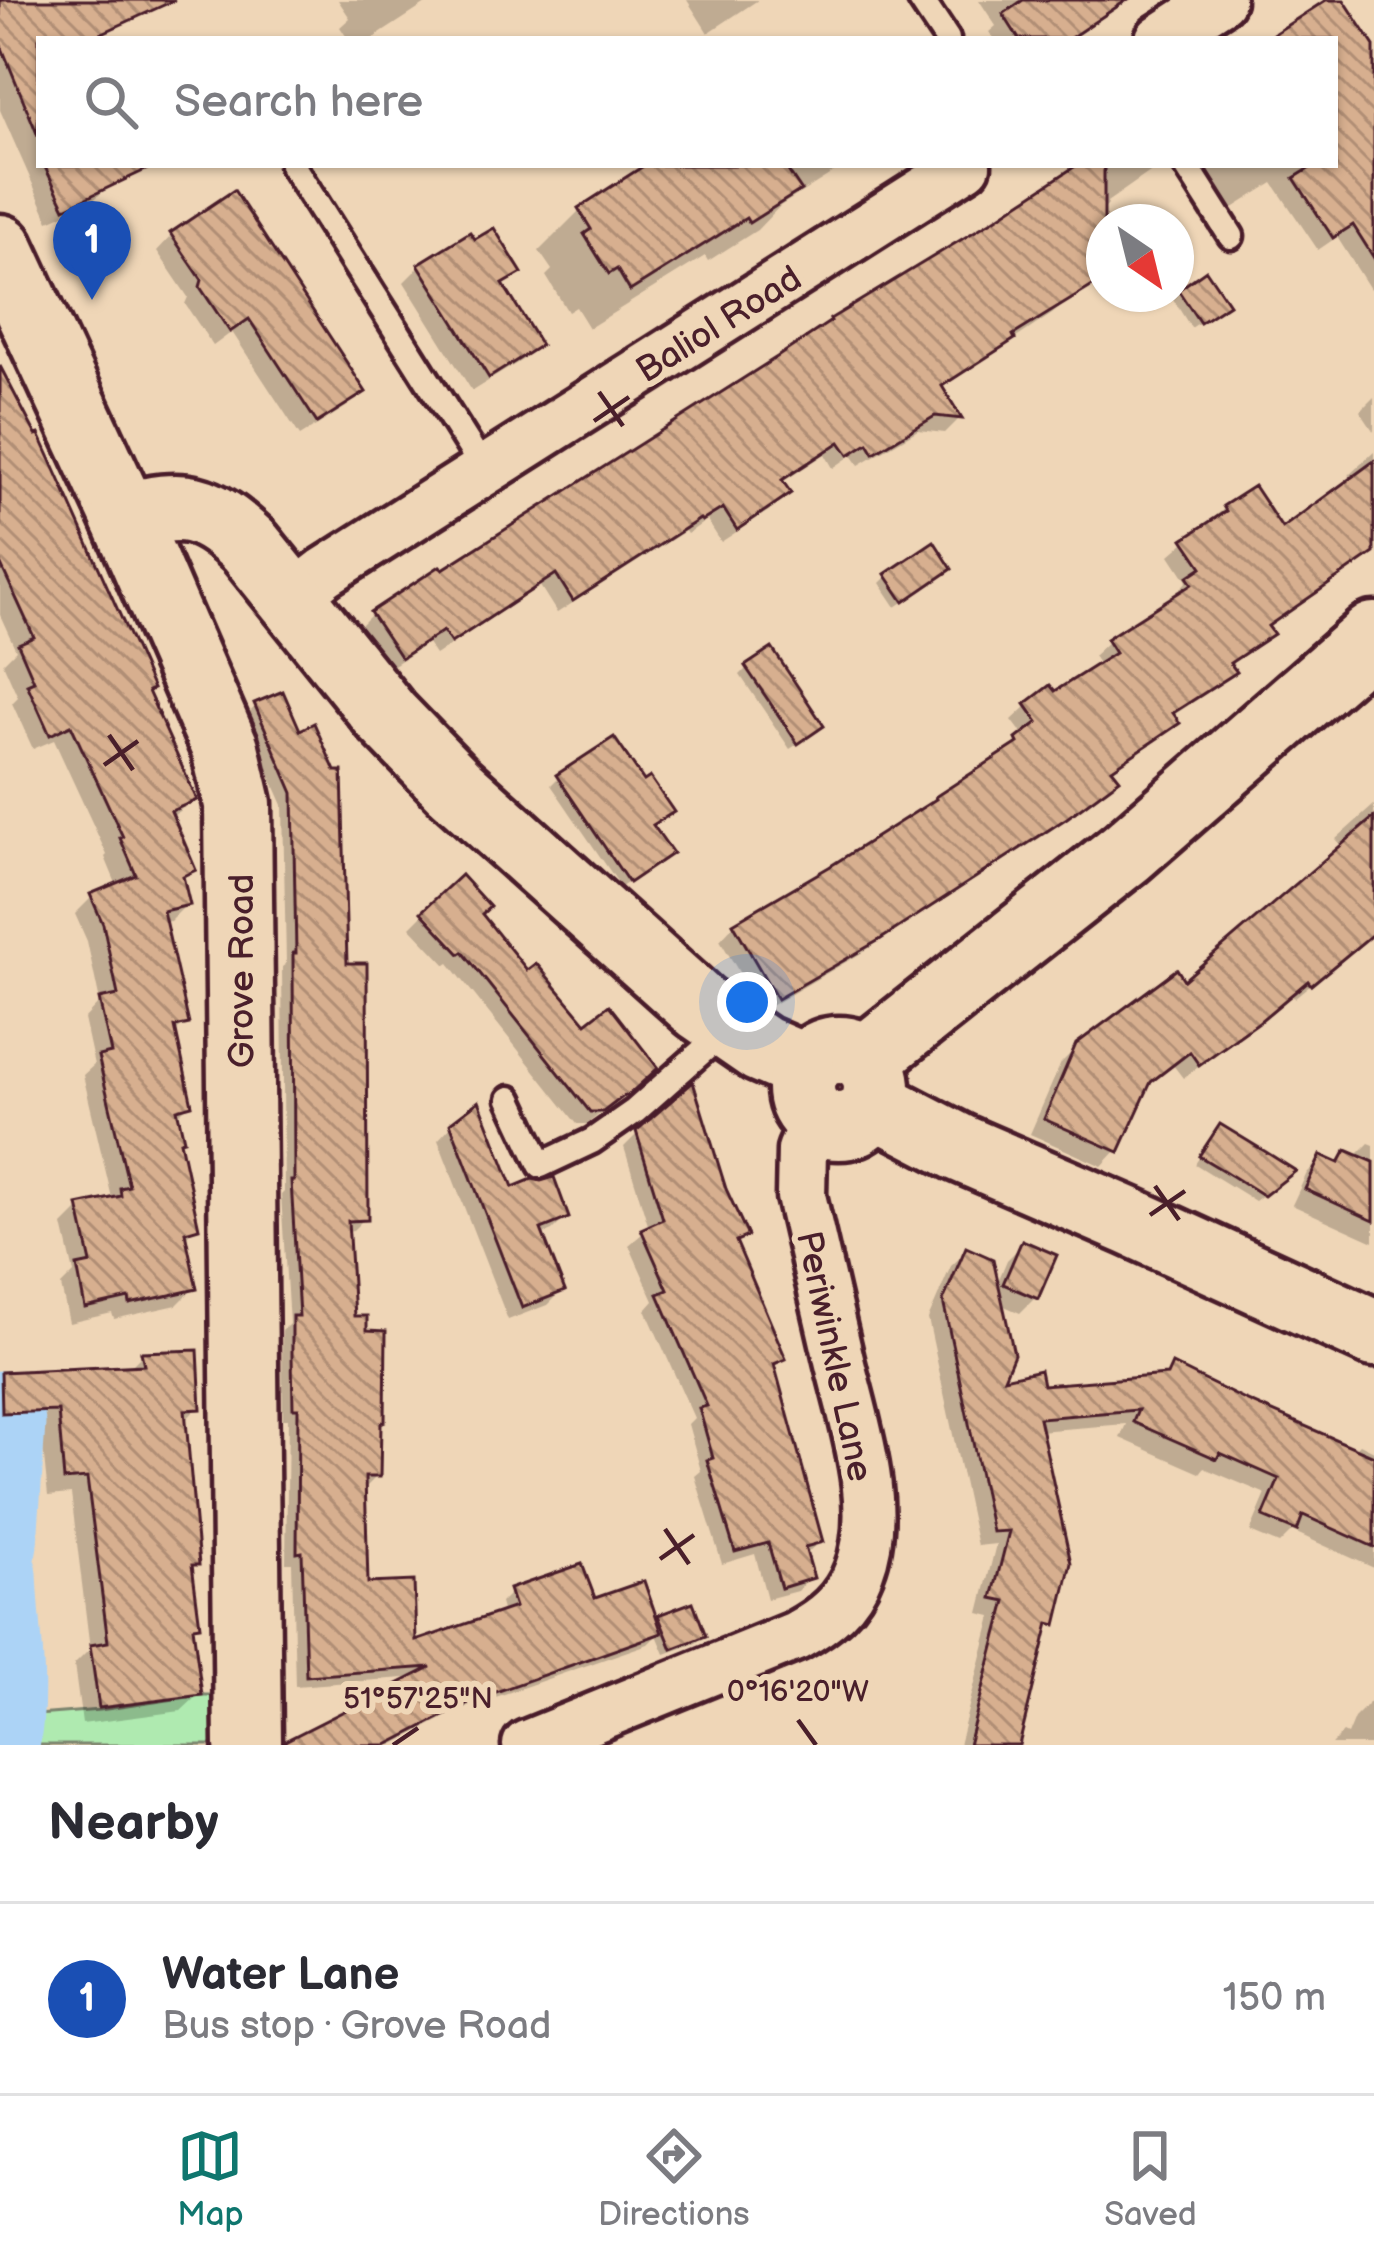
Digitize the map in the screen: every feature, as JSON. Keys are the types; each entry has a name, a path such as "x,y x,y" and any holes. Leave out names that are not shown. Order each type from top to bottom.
{"street":[{"path":"1165,36 1220,0"},
{"name":"Baliol Road","path":"290,599 961,168"},
{"name":"Grove Road","path":"0,248 225,748 238,803 248,1745"},
{"path":"124,517 180,508 204,511 232,530 387,717 453,785 728,1028 960,1148 1374,1333"},
{"path":"840,1088 1126,854 1374,635"},
{"name":"Periwinkle Lane","path":"527,1745 796,1636 838,1607 860,1570 867,1542 866,1474 801,1196 802,1150 840,1088"}],"lane":[{"path":"921,0 944,36"},
{"path":"294,168 484,471"},
{"path":"1188,168 1231,236"},
{"path":"510,1099 541,1165 592,1142 635,1111 728,1028"}],"green space":[{"path":"214,1695 215,1745 0,1745 0,1718"}],"building":[{"path":"0,0 175,0 96,36 36,36 36,131 0,43"},
{"path":"1023,0 1127,0 1073,36 1017,36 1003,14"},
{"path":"1326,0 1344,0 1374,46 1374,258 1353,225 1333,238 1294,178 1310,168 1338,168 1338,36 1271,36"},
{"path":"45,168 150,168 65,208"},
{"path":"640,168 786,168 801,190 749,223 746,218 630,291 617,269 609,274 584,234 591,229 578,208"},
{"path":"1072,168 1104,168 1104,204 1086,204 1086,290 942,386 962,419 935,416 874,453 868,443 849,455 840,442 782,480 791,493 737,530 723,508 573,601 556,574 451,643 443,631 401,658 370,612"},
{"path":"234,190 366,392 317,423 249,319 230,332 170,233"},
{"path":"494,228 522,273 503,284 541,345 489,378 418,264 470,232 475,239"},
{"path":"1206,270 1229,304 1200,323 1193,312 1194,279"},
{"path":"0,366 39,434 197,800 171,811 196,870 183,876 190,905 163,911 189,1024 175,1027 192,1105 177,1109 199,1228 185,1232 197,1289 130,1304 129,1298 85,1308 77,1266 91,1263 78,1205 121,1196 120,1188 129,1186 98,1056 111,1053 99,999 118,995 103,924 90,894 136,875 71,725 50,735 27,684 34,681 18,644 34,637 0,563"},
{"path":"1374,461 1374,553 1268,626 1274,634 1230,663 1237,672 1173,713 1180,723 1112,769 1120,779 881,939 777,999 733,923 829,867 1018,743 1016,739 1038,722 1025,704 1050,685 1055,691 1115,653 1106,639 1192,584 1187,577 1202,567 1183,539 1226,511 1223,506 1254,486 1282,528"},
{"path":"934,541 952,569 904,602 885,574"},
{"path":"772,648 824,726 798,744 745,666"},
{"path":"283,691 300,730 314,723 335,771 342,771 347,963 367,963 368,1220 348,1221 354,1316 367,1316 367,1330 386,1331 380,1477 365,1477 368,1583 414,1581 416,1641 515,1607 509,1589 582,1564 595,1598 644,1581 662,1633 476,1699 387,1745 285,1745 431,1667 306,1676 302,1552 297,1553 298,1408 293,1408 292,1355 292,1316 299,1316 291,1181 296,953 293,793 254,703"},
{"path":"614,737 644,781 650,777 674,812 653,825 673,853 629,883 556,775"},
{"path":"1374,817 1374,933 1199,1065 1190,1052 1151,1082 1119,1152 1044,1119 1076,1044 1177,969 1184,980"},
{"path":"461,875 490,907 482,914 527,970 536,963 586,1023 609,1005 658,1068 626,1097 603,1112 590,1112 463,952 421,912"},
{"path":"693,1082 726,1189 748,1236 736,1241 786,1359 774,1364 823,1542 805,1547 814,1578 781,1588 768,1543 735,1552 707,1460 713,1458 699,1408 707,1406 658,1294 668,1290 641,1229 663,1219 636,1131"},
{"path":"479,1101 513,1187 554,1177 569,1218 541,1229 565,1291 522,1308 450,1123"},
{"path":"1220,1124 1296,1171 1264,1196 1199,1156"},
{"path":"1346,1150 1374,1162 1374,1221 1305,1189 1321,1155 1339,1163"},
{"path":"1022,1240 1057,1255 1038,1299 1003,1284"},
{"path":"966,1247 993,1259 1014,1354 1004,1378 1040,1370 1043,1385 1167,1375 1172,1364 1374,1456 1374,1547 1303,1515 1297,1531 1263,1517 1279,1479 1220,1453 1217,1459 1133,1422 1138,1410 1039,1418 1071,1563 1056,1625 1049,1623 1019,1745 968,1745 1006,1601 992,1598 1009,1531 992,1532 943,1301"},
{"path":"198,1350 201,1409 185,1410 199,1565 192,1565 200,1626 193,1627 202,1695 99,1708 90,1645 108,1642 87,1478 64,1480 58,1411 2,1413 1,1372 144,1365 141,1352"},
{"path":"693,1602 706,1636 672,1649 658,1615"}],"waterway":[{"path":"0,1408 8,1423 0,1544"},
{"path":"0,1574 7,1681 2,1745"}],"place":[{"name":"Water Lane","path":"92,300"}]}
